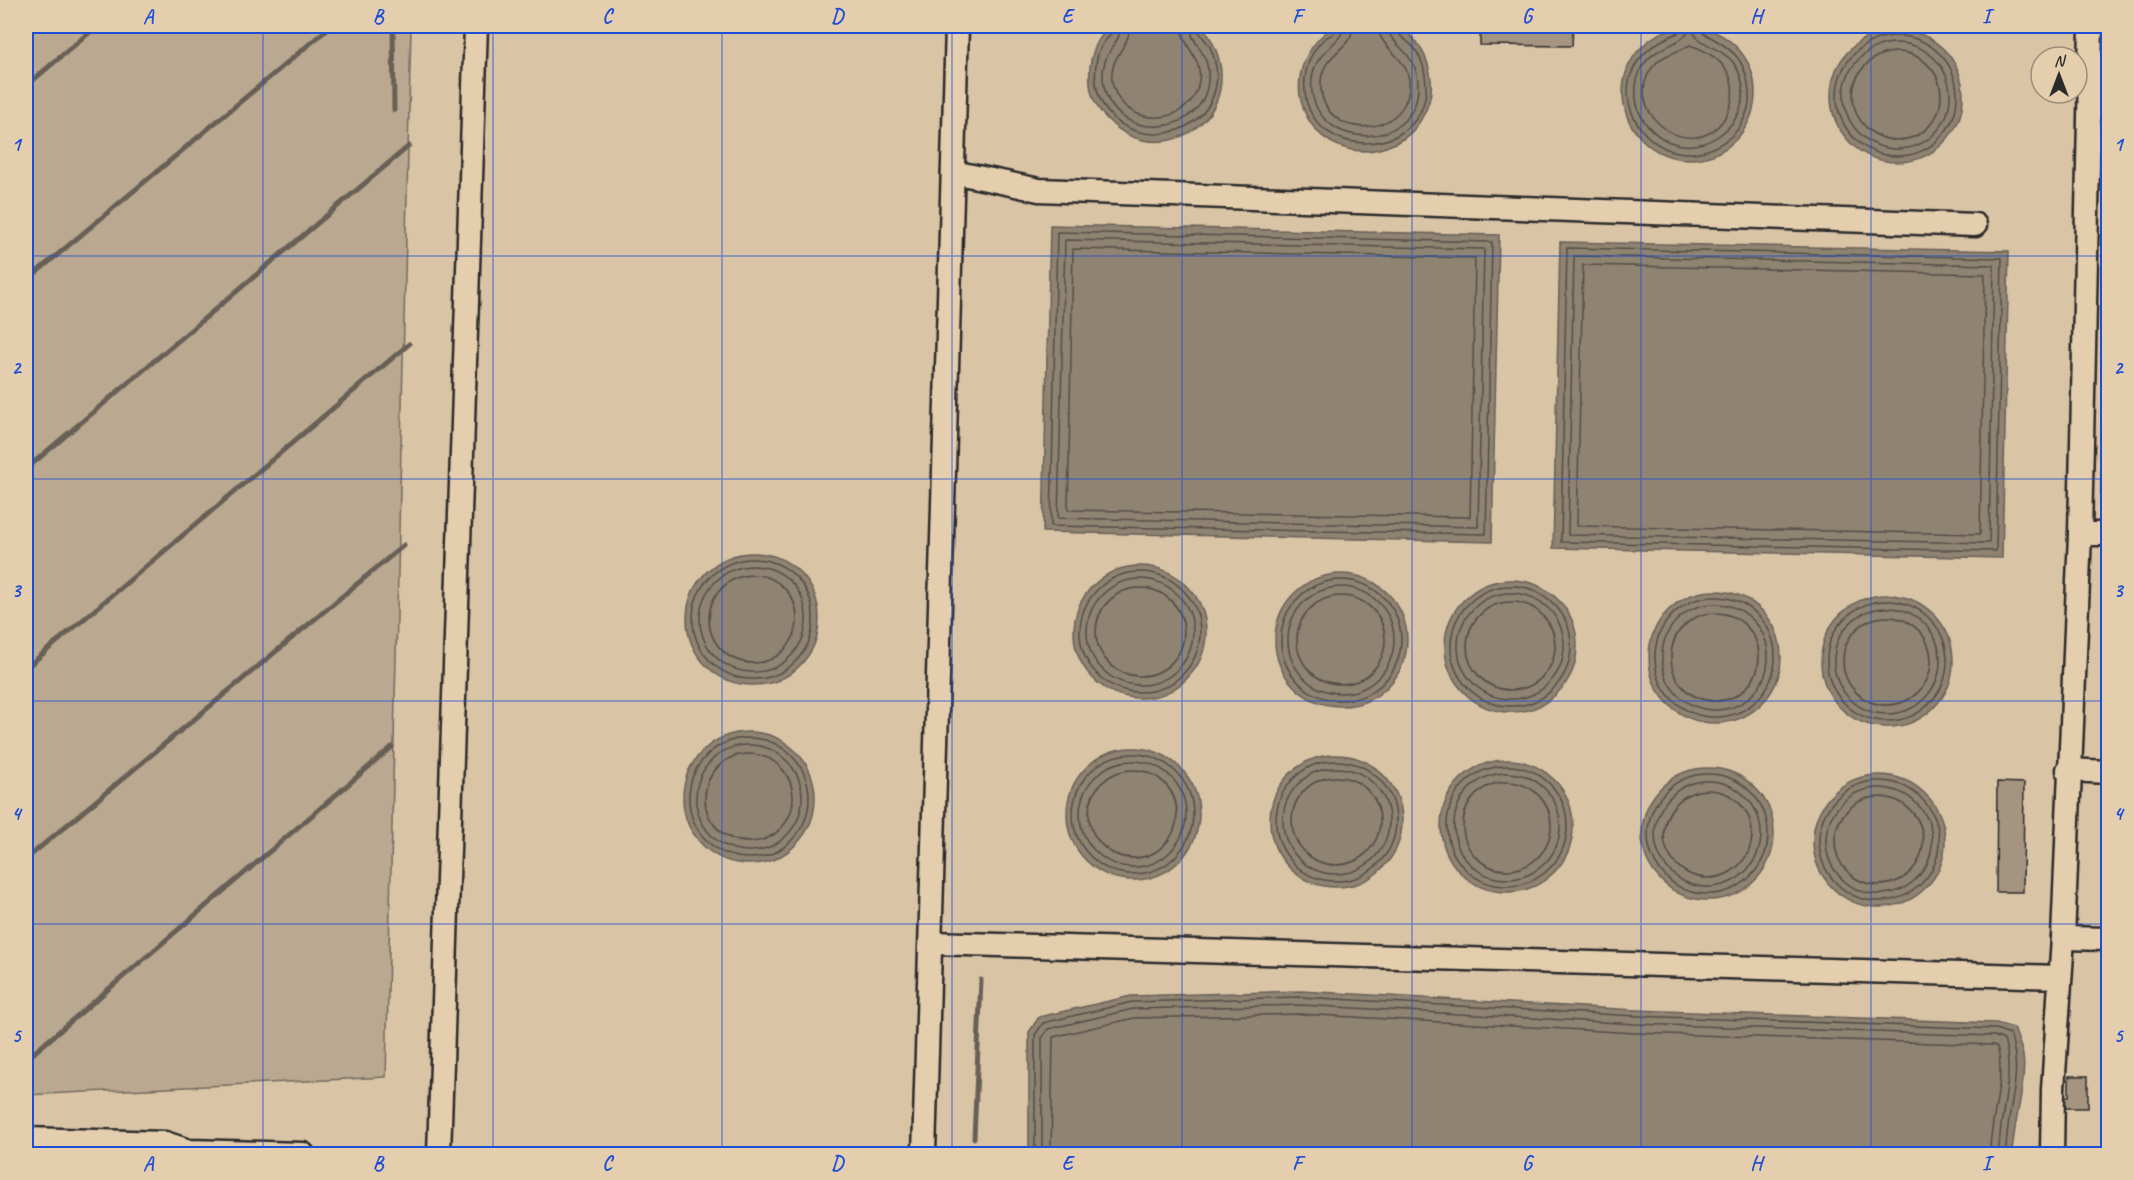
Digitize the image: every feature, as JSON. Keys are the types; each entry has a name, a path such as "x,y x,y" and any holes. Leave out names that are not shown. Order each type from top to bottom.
{"lane":[{"path":"439,1155 476,26"},
{"path":"924,1155 932,943 957,26"},
{"path":"2052,1155 2053,1089 2063,938 2068,770 2080,534 2091,26"},
{"path":"953,172 1039,190 1975,225"},
{"path":"2080,534 2109,534"},
{"path":"2068,770 2109,772"},
{"path":"2063,938 2109,939"},
{"path":"932,943 2060,977"},
{"path":"26,1139 165,1143 189,1151 303,1155"}],"shaded area":[{"path":"26,26 411,26 386,1077 26,1095"}],"water":[{"path":"1110,26 1203,27 1218,56 1221,83 1214,107 1199,125 1179,137 1155,141 1131,136 1104,116 1092,94 1090,67 1096,45"},
{"path":"1334,26 1396,26 1416,41 1425,55 1430,71 1431,87 1426,111 1410,134 1394,144 1360,151 1337,145 1318,132 1306,114 1300,92 1302,69 1313,46"},
{"path":"1689,27 1714,32 1736,46 1750,68 1755,93 1750,118 1736,140 1714,154 1689,159 1664,154 1642,140 1628,118 1623,93 1628,68 1642,46 1664,32"},
{"path":"1897,30 1922,35 1944,49 1958,71 1963,96 1958,121 1944,143 1922,157 1897,162 1872,157 1850,143 1836,121 1831,96 1836,71 1850,49 1872,35"},
{"path":"1050,225 1499,235 1492,542 1043,532"},
{"path":"1560,242 2009,251 2002,558 1553,548"},
{"path":"753,553 778,558 800,572 814,594 819,619 814,644 800,666 778,680 753,685 728,680 706,666 692,644 687,619 692,594 706,572 728,558"},
{"path":"1140,566 1165,571 1187,585 1201,607 1206,632 1201,657 1187,679 1165,693 1140,698 1115,693 1093,679 1079,657 1074,632 1079,607 1093,585 1115,571"},
{"path":"1341,574 1366,579 1388,593 1402,615 1407,640 1402,665 1388,687 1366,701 1341,706 1316,701 1294,687 1280,665 1275,640 1280,615 1294,593 1316,579"},
{"path":"1511,580 1536,585 1558,599 1572,621 1577,646 1572,671 1558,693 1536,707 1511,712 1486,707 1464,693 1450,671 1445,646 1450,621 1464,599 1486,585"},
{"path":"1715,591 1740,596 1762,610 1776,632 1781,657 1776,682 1762,704 1740,718 1715,723 1690,718 1668,704 1654,682 1649,657 1654,632 1668,610 1690,596"},
{"path":"1887,595 1912,600 1934,614 1948,636 1953,661 1948,686 1934,708 1912,722 1887,727 1862,722 1840,708 1826,686 1821,661 1826,636 1840,614 1862,600"},
{"path":"749,732 774,737 796,751 810,773 815,798 810,823 796,845 774,859 749,864 724,859 702,845 688,823 683,798 688,773 702,751 724,737"},
{"path":"1133,748 1158,753 1180,767 1194,789 1199,814 1194,839 1180,861 1158,875 1133,880 1108,875 1086,861 1072,839 1067,814 1072,789 1086,767 1108,753"},
{"path":"1336,755 1361,760 1383,774 1397,796 1402,821 1397,846 1383,868 1361,882 1336,887 1311,882 1289,868 1275,846 1270,821 1275,796 1289,774 1311,760"},
{"path":"1507,760 1532,765 1554,779 1568,801 1573,826 1568,851 1554,873 1532,887 1507,892 1482,887 1460,873 1446,851 1441,826 1446,801 1460,779 1482,765"},
{"path":"1708,768 1733,773 1755,787 1769,809 1774,834 1769,859 1755,881 1733,895 1708,900 1683,895 1661,881 1647,859 1642,834 1647,809 1661,787 1683,773"},
{"path":"1879,775 1904,780 1926,794 1940,816 1945,841 1940,866 1926,888 1904,902 1879,907 1854,902 1832,888 1818,866 1813,841 1818,816 1832,794 1854,780"},
{"path":"1301,991 1636,1010 1996,1023 2014,1028 2023,1055 2022,1091 2012,1154 1029,1154 1029,1032 1039,1017 1131,996"}],"building":[{"path":"1480,26 1573,26 1572,46 1480,45"},
{"path":"2104,393 2108,393 2108,519 2100,518"},
{"path":"1997,782 2024,783 2023,892 1996,892"},
{"path":"2069,1076 2088,1076 2088,1108 2058,1108 2058,1097 2069,1096"}],"waterway":[{"path":"26,86 97,26"},
{"path":"26,281 331,26"},
{"path":"393,26 394,110"},
{"path":"26,469 409,146"},
{"path":"26,668 409,344"},
{"path":"26,859 404,545"},
{"path":"26,1055 29,1057 392,747"},
{"path":"974,1138 981,980"}]}
